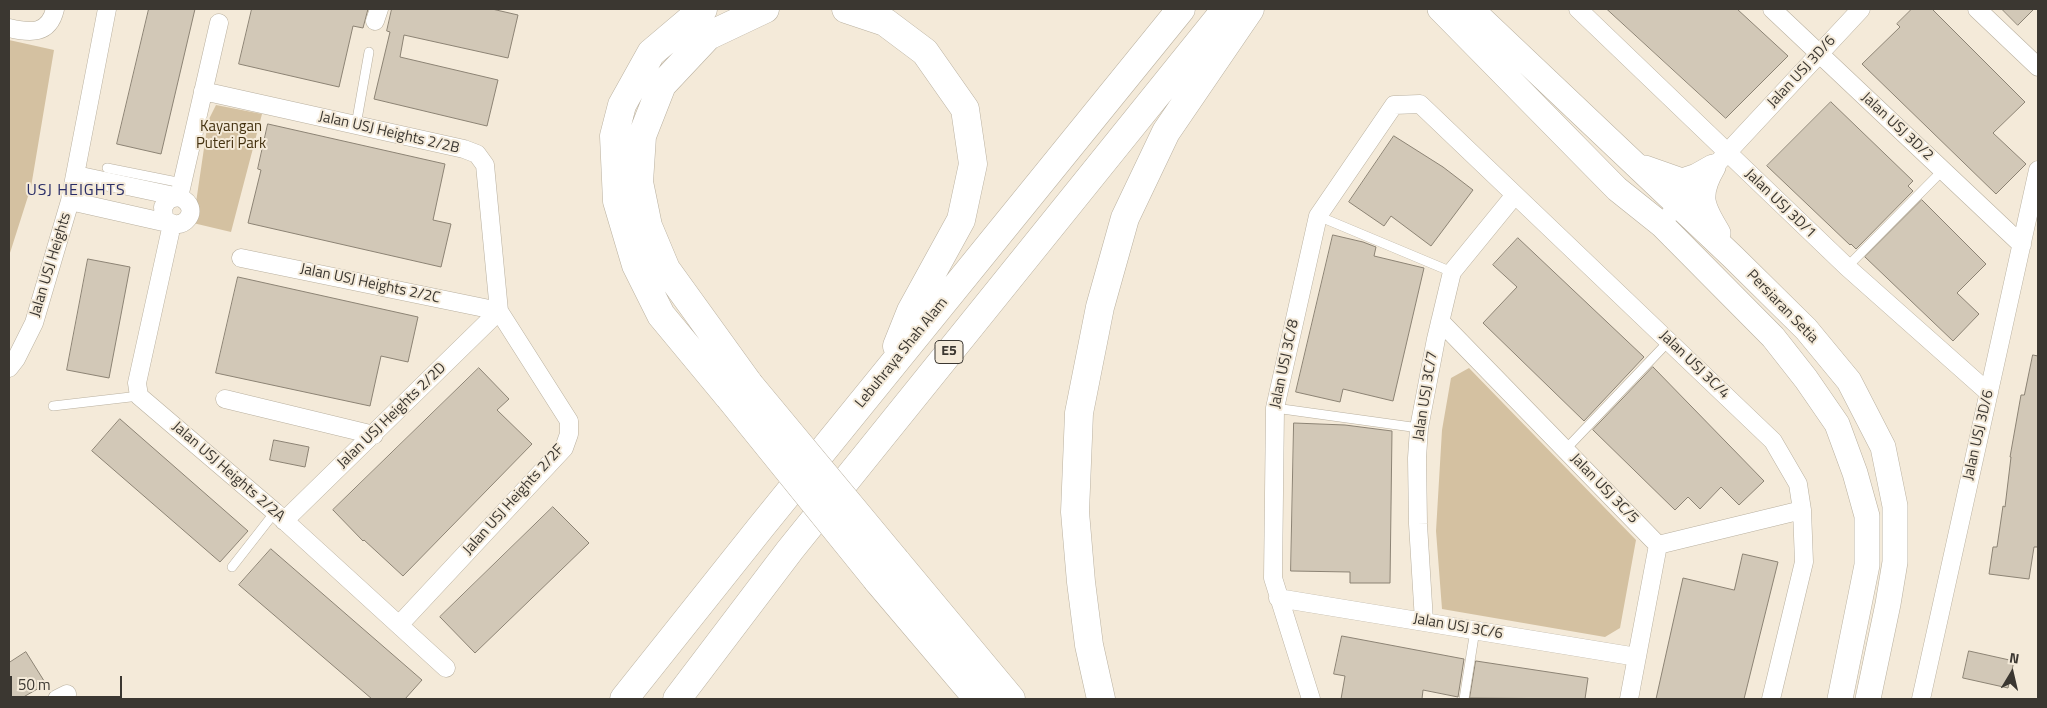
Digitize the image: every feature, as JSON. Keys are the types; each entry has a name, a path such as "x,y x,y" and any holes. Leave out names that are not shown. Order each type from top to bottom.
{"highway":[{"path":"703,9 651,53 622,105 614,136 617,201 636,265 661,315 739,390 896,561 1011,699"},
{"path":"765,9 708,36 662,85 642,136 639,182 648,226 666,269 739,390 877,580 978,699"},
{"path":"846,9 885,22 925,52 965,109 973,164 961,220 911,311 886,372"},
{"name":"Lebuhraya Shah Alam","path":"624,699 886,372 1181,9"},
{"name":"E5","path":"677,699 790,550 1226,9"},
{"path":"1101,699 1089,645 1075,512 1079,413 1100,307 1125,218 1166,132 1250,9"}],"main road":[{"name":"Persiaran Setia","path":"1471,9 1733,257 1806,329 1849,381 1883,447 1895,506 1895,562 1868,699"},
{"name":"Persiaran Setia","path":"1442,10 1617,188 1662,225 1773,337 1806,379 1837,424 1852,464 1867,516 1867,565 1840,699"},
{"path":"1635,164 1682,181 1697,176 1719,160"},
{"path":"1719,160 1703,189 1702,202 1733,257"}],"street":[{"name":"Jalan USJ Heights","path":"9,368 34,323 70,201 107,9"},
{"name":"Jalan USJ 3D/1","path":"1578,9 1719,160 1847,268 1989,393"},
{"name":"Jalan USJ 3D/2","path":"1772,9 2022,244"},
{"name":"Jalan USJ 3D/6","path":"1662,225 1678,204 1862,9"},
{"path":"1977,9 2038,67"},
{"path":"9,28 23,32 39,31 47,25 54,13"},
{"path":"70,201 172,224 180,224 187,221 190,214 190,206 181,190 219,23"},
{"name":"Jalan USJ Heights 2/2B","path":"204,91 464,149 477,154 485,165 499,311"},
{"name":"Jalan USJ 3C/4","path":"1420,104 1514,196 1773,441 1798,484 1802,510 1804,562 1771,699"},
{"name":"Jalan USJ 3C/8","path":"1311,699 1273,578 1275,408 1318,216 1394,105 1420,104"},
{"name":"Jalan USJ 3D/6","path":"1921,699 2038,170"},
{"path":"76,174 181,190"},
{"name":"Jalan USJ 3C/7","path":"1424,621 1418,524 1419,428 1440,321 1452,272 1514,196"},
{"path":"139,396 136,383 172,224"},
{"name":"Jalan USJ Heights 2/2C","path":"241,258 499,311"},
{"name":"Jalan USJ Heights 2/2D","path":"280,516 374,435 499,311"},
{"name":"Jalan USJ Heights 2/2F","path":"399,625 564,448 569,434 569,421 499,311"},
{"name":"Jalan USJ 3C/5","path":"1440,321 1658,545"},
{"name":"Jalan USJ Heights 2/2A","path":"139,396 280,516 446,668"},
{"path":"225,399 374,435"},
{"path":"1629,699 1658,545 1802,510"},
{"name":"Jalan USJ 3C/6","path":"1278,598 1637,658"}],"lane":[{"path":"356,125 369,52"},
{"path":"107,168 181,190"},
{"path":"1847,268 1943,170"},
{"path":"1318,216 1452,272"},
{"path":"1565,450 1669,341"},
{"path":"53,406 139,396"},
{"path":"1275,408 1419,428"},
{"path":"232,567 280,516"},
{"path":"1464,699 1474,630"}],"green space":[{"path":"9,40 54,50 31,187 9,256"},
{"name":"Kayangan Puteri Park","path":"216,105 262,114 231,232 193,223 208,121"},
{"path":"1469,368 1636,540 1620,628 1605,637 1442,609 1436,531 1442,430 1451,378"}],"building":[{"path":"149,9 195,9 161,154 117,144"},
{"path":"252,9 368,9 363,28 353,26 339,87 239,64"},
{"path":"392,9 492,9 518,15 508,58 404,35 400,57 498,80 487,126 374,99 390,32 387,31"},
{"path":"1607,9 1737,9 1788,56 1726,118"},
{"path":"1912,9 1932,9 2025,102 1993,133 2026,164 1996,194 1862,64 1900,27 1897,24"},
{"path":"2002,9 2034,9 2018,25"},
{"path":"1831,102 1913,181 1908,186 1913,191 1856,249 1767,166"},
{"path":"268,124 445,164 433,220 451,224 441,267 248,223 261,170 258,169"},
{"path":"1394,136 1443,167 1473,190 1431,246 1391,216 1384,226 1349,202"},
{"path":"1922,200 1986,264 1957,293 1979,314 1953,341 1865,257"},
{"path":"1333,235 1376,247 1374,256 1424,268 1393,401 1343,389 1340,402 1296,392"},
{"path":"1518,238 1644,357 1584,421 1483,323 1517,287 1493,265"},
{"path":"88,259 130,267 109,378 67,370"},
{"path":"238,277 418,317 408,362 381,356 370,406 216,373"},
{"path":"2033,355 2038,356 2038,547 2034,547 2029,579 1989,574 1993,547 1997,547 2003,506 2005,507 2010,457 2021,395 2024,395"},
{"path":"1653,367 1764,481 1739,505 1721,487 1700,509 1688,497 1675,510 1593,430"},
{"path":"479,368 509,399 497,410 532,444 403,576 363,541 333,510"},
{"path":"120,419 248,531 220,562 92,451"},
{"path":"1294,423 1345,425 1392,431 1390,583 1350,583 1350,572 1291,571"},
{"path":"274,440 309,447 305,467 270,460"},
{"path":"553,507 589,543 475,653 440,617"},
{"path":"271,549 422,680 405,699 372,699 239,585"},
{"path":"1743,554 1778,562 1744,699 1656,699 1683,578 1734,590"},
{"path":"1342,636 1464,659 1458,697 1423,690 1422,699 1341,699 1345,676 1334,674"},
{"path":"1969,651 2014,661 2008,688 1963,678"},
{"path":"26,652 46,684 20,699 9,699 9,663"},
{"path":"1476,661 1588,678 1585,699 1470,698"}],"district":[{"name":"USJ HEIGHTS","path":"76,191"}]}
